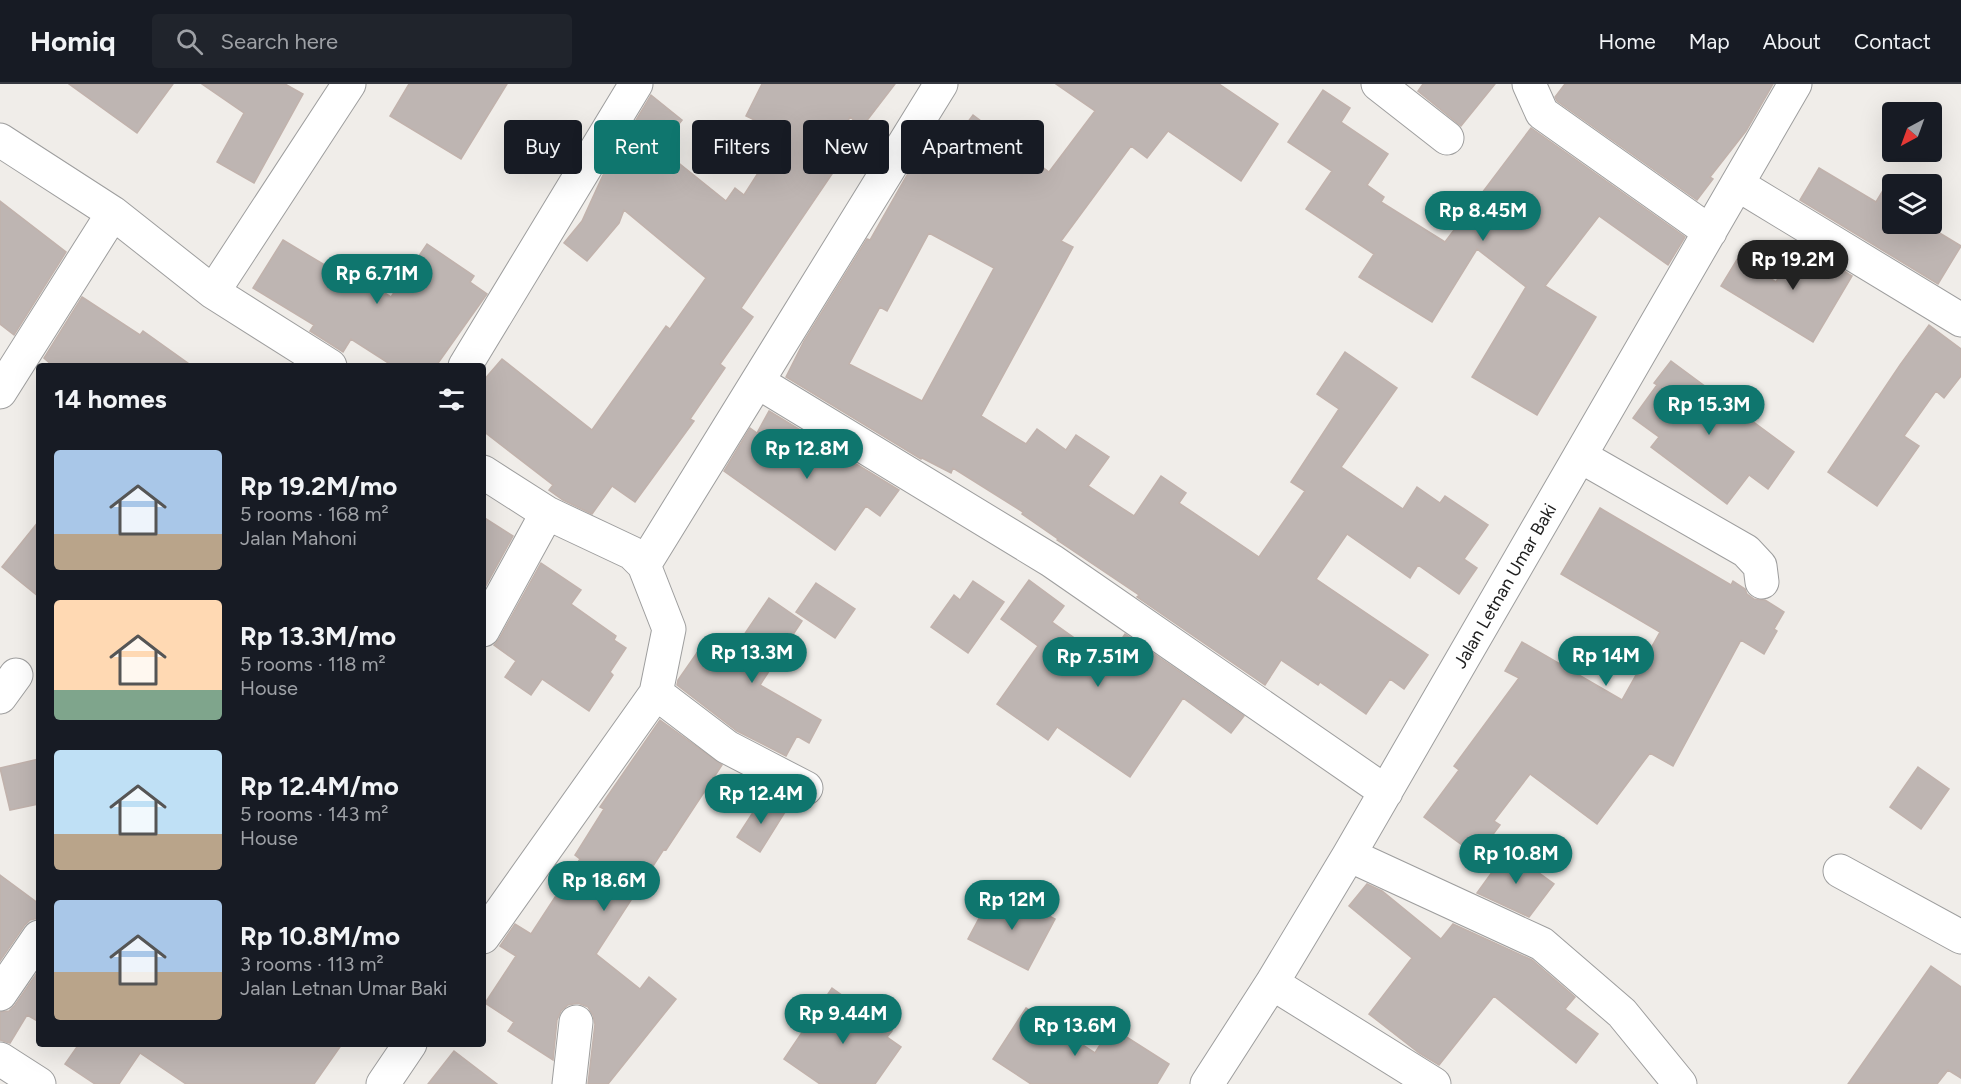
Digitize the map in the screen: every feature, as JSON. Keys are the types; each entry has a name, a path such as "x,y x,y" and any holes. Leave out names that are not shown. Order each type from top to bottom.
{"street":[{"path":"213,292 349,84"},
{"path":"467,363 636,84"},
{"path":"644,565 941,84"},
{"path":"1378,84 1448,138"},
{"path":"1529,84 1542,113 1710,232"},
{"name":"Jalan Letnan Umar Baki","path":"1207,1084 1272,983 1349,855 1795,84"},
{"path":"0,140 113,213 213,292 325,363"},
{"path":"1737,184 1961,320"},
{"path":"0,392 113,213"},
{"path":"758,382 1052,561 1386,792"},
{"path":"1580,456 1746,551 1760,566 1762,582"},
{"path":"486,474 547,513 632,553 644,565 669,628 656,693 486,933"},
{"path":"486,625 547,513"},
{"path":"656,693 728,747 806,788"},
{"path":"1349,855 1542,944 1622,1013 1680,1084"},
{"path":"1840,871 1961,937"},
{"path":"0,994 36,941"},
{"path":"1272,983 1434,1084"},
{"path":"569,1084 576,1022"},
{"path":"383,1084 408,1047"},
{"path":"0,1059 39,1084"}],"building":[{"path":"69,84 173,84 137,133"},
{"path":"202,84 285,84 303,94 254,183 217,162 244,113"},
{"path":"409,84 507,84 461,159 390,116"},
{"path":"762,84 895,84 867,120 854,120 850,117 848,120 803,120 803,174 832,174 741,308 753,317 720,364 725,368 690,419 694,421 635,502 612,486 592,514 563,500 549,490 553,485 486,433 486,378 502,359 592,430 666,326 670,329 706,278 624,210 619,223 587,261 564,243 582,221 604,174 680,174 680,164 726,201 735,188 744,195 757,174 791,174 791,120 754,120 746,116"},
{"path":"1056,84 1219,84 1278,124 1241,181 1168,131 1147,158 1131,146 1061,241 1073,247 981,416 1026,444 1037,429 1066,450 1076,435 1109,457 1088,486 1134,516 1161,476 1186,493 1179,503 1259,557 1305,491 1291,482 1339,409 1317,394 1345,352 1397,388 1341,467 1403,509 1417,487 1440,503 1445,496 1488,525 1464,559 1477,568 1459,594 1418,565 1410,578 1347,534 1316,579 1428,655 1404,689 1390,679 1366,714 1320,682 1318,685 1281,660 1265,685 1057,540 1022,514 1023,512 953,468 951,473 921,459 786,377 804,341 867,239 870,240 908,174 1044,174 1044,168 1049,172 1095,111","holes":["929,233 994,268 922,401 849,364 880,307 887,311"]},
{"path":"1423,84 1495,84 1461,126 1418,91"},
{"path":"1565,84 1773,84 1746,131 1710,177 1713,179 1697,200 1557,101 1555,97"},
{"path":"1323,90 1350,108 1341,122 1388,154 1367,185 1384,197 1381,202 1445,242 1531,128 1685,237 1668,265 1599,216 1545,286 1596,317 1537,415 1472,377 1526,287 1477,249 1432,322 1359,277 1374,254 1306,209 1332,171 1288,142"},
{"path":"651,95 682,120 680,123 680,120 636,120"},
{"path":"973,115 980,120 969,120"},
{"path":"1819,168 1876,202 1882,192 1882,234 1941,234 1961,246 1938,284 1800,200"},
{"path":"0,201 66,252 14,335 0,324"},
{"path":"283,240 343,276 347,269 391,297 427,244 474,276 470,282 487,294 438,363 388,363 351,339 343,352 310,331 314,325 253,288"},
{"path":"1799,243 1852,276 1813,342 1721,286 1738,258 1776,282"},
{"path":"82,297 140,335 143,331 188,363 50,363 44,358"},
{"path":"1929,325 1961,349 1961,376 1944,398 1936,391 1904,436 1919,446 1877,506 1828,472"},
{"path":"1671,361 1794,452 1768,489 1749,475 1727,504 1651,447 1659,437 1633,418 1657,385 1654,383"},
{"path":"769,411 899,490 880,516 866,506 835,550 724,471 750,428 757,433"},
{"path":"1600,508 1731,585 1733,581 1754,599 1765,600 1784,612 1774,629 1777,631 1764,654 1741,640 1673,766 1650,753 1597,824 1530,774 1494,821 1500,825 1477,856 1424,817 1459,770 1454,766 1519,678 1505,671 1522,642 1622,700 1660,632 1561,574"},
{"path":"486,519 513,536 486,586"},
{"path":"36,525 36,595 2,567"},
{"path":"541,563 581,590 571,604 616,636 614,640 626,648 610,672 613,675 589,711 542,679 531,695 505,677 516,661 494,645"},
{"path":"1029,580 1064,606 1052,622 1107,661 1125,634 1244,716 1231,733 1183,698 1130,777 1057,727 1048,740 997,704 1038,646 1001,619"},
{"path":"973,581 1004,602 968,653 931,627 954,595 960,600"},
{"path":"816,583 855,609 835,638 796,612"},
{"path":"769,598 802,621 760,685 821,720 809,743 797,736 786,756 737,731 677,685 678,680 701,647 725,663"},
{"path":"660,720 722,765 596,954 640,989 649,977 676,999 608,1084 588,1084 595,1024 588,1007 578,1003 568,1005 561,1011 557,1020 553,1060 508,1031 514,1022 486,1001 516,956 500,946 515,924 531,934 580,859 575,855 604,809 600,807"},
{"path":"36,760 36,805 10,810 0,768"},
{"path":"1918,767 1949,789 1921,829 1890,807"},
{"path":"763,797 785,812 760,852 737,837"},
{"path":"1508,850 1554,884 1529,917 1477,893"},
{"path":"0,875 36,902 36,919 30,920 24,926 0,961"},
{"path":"1367,884 1382,891 1441,939 1453,924 1532,960 1575,997 1565,1009 1598,1034 1576,1063 1494,996 1439,1065 1419,1053 1369,1014 1412,958 1349,906"},
{"path":"992,894 1028,912 1031,906 1055,919 1028,970 968,939"},
{"path":"1931,966 1961,987 1961,1078 1948,1070 1937,1084 1848,1084"},
{"path":"36,974 36,1020 27,1015 10,1043 0,1040 0,1012 9,1011"},
{"path":"832,988 892,1031 887,1037 901,1047 875,1084 820,1084 784,1059"},
{"path":"1026,1008 1095,1053 1111,1027 1169,1064 1157,1084 1031,1084 993,1059"},
{"path":"77,1047 340,1047 314,1084 186,1084 140,1053 119,1084 95,1084 65,1064"},
{"path":"454,1051 497,1084 428,1084"}]}
